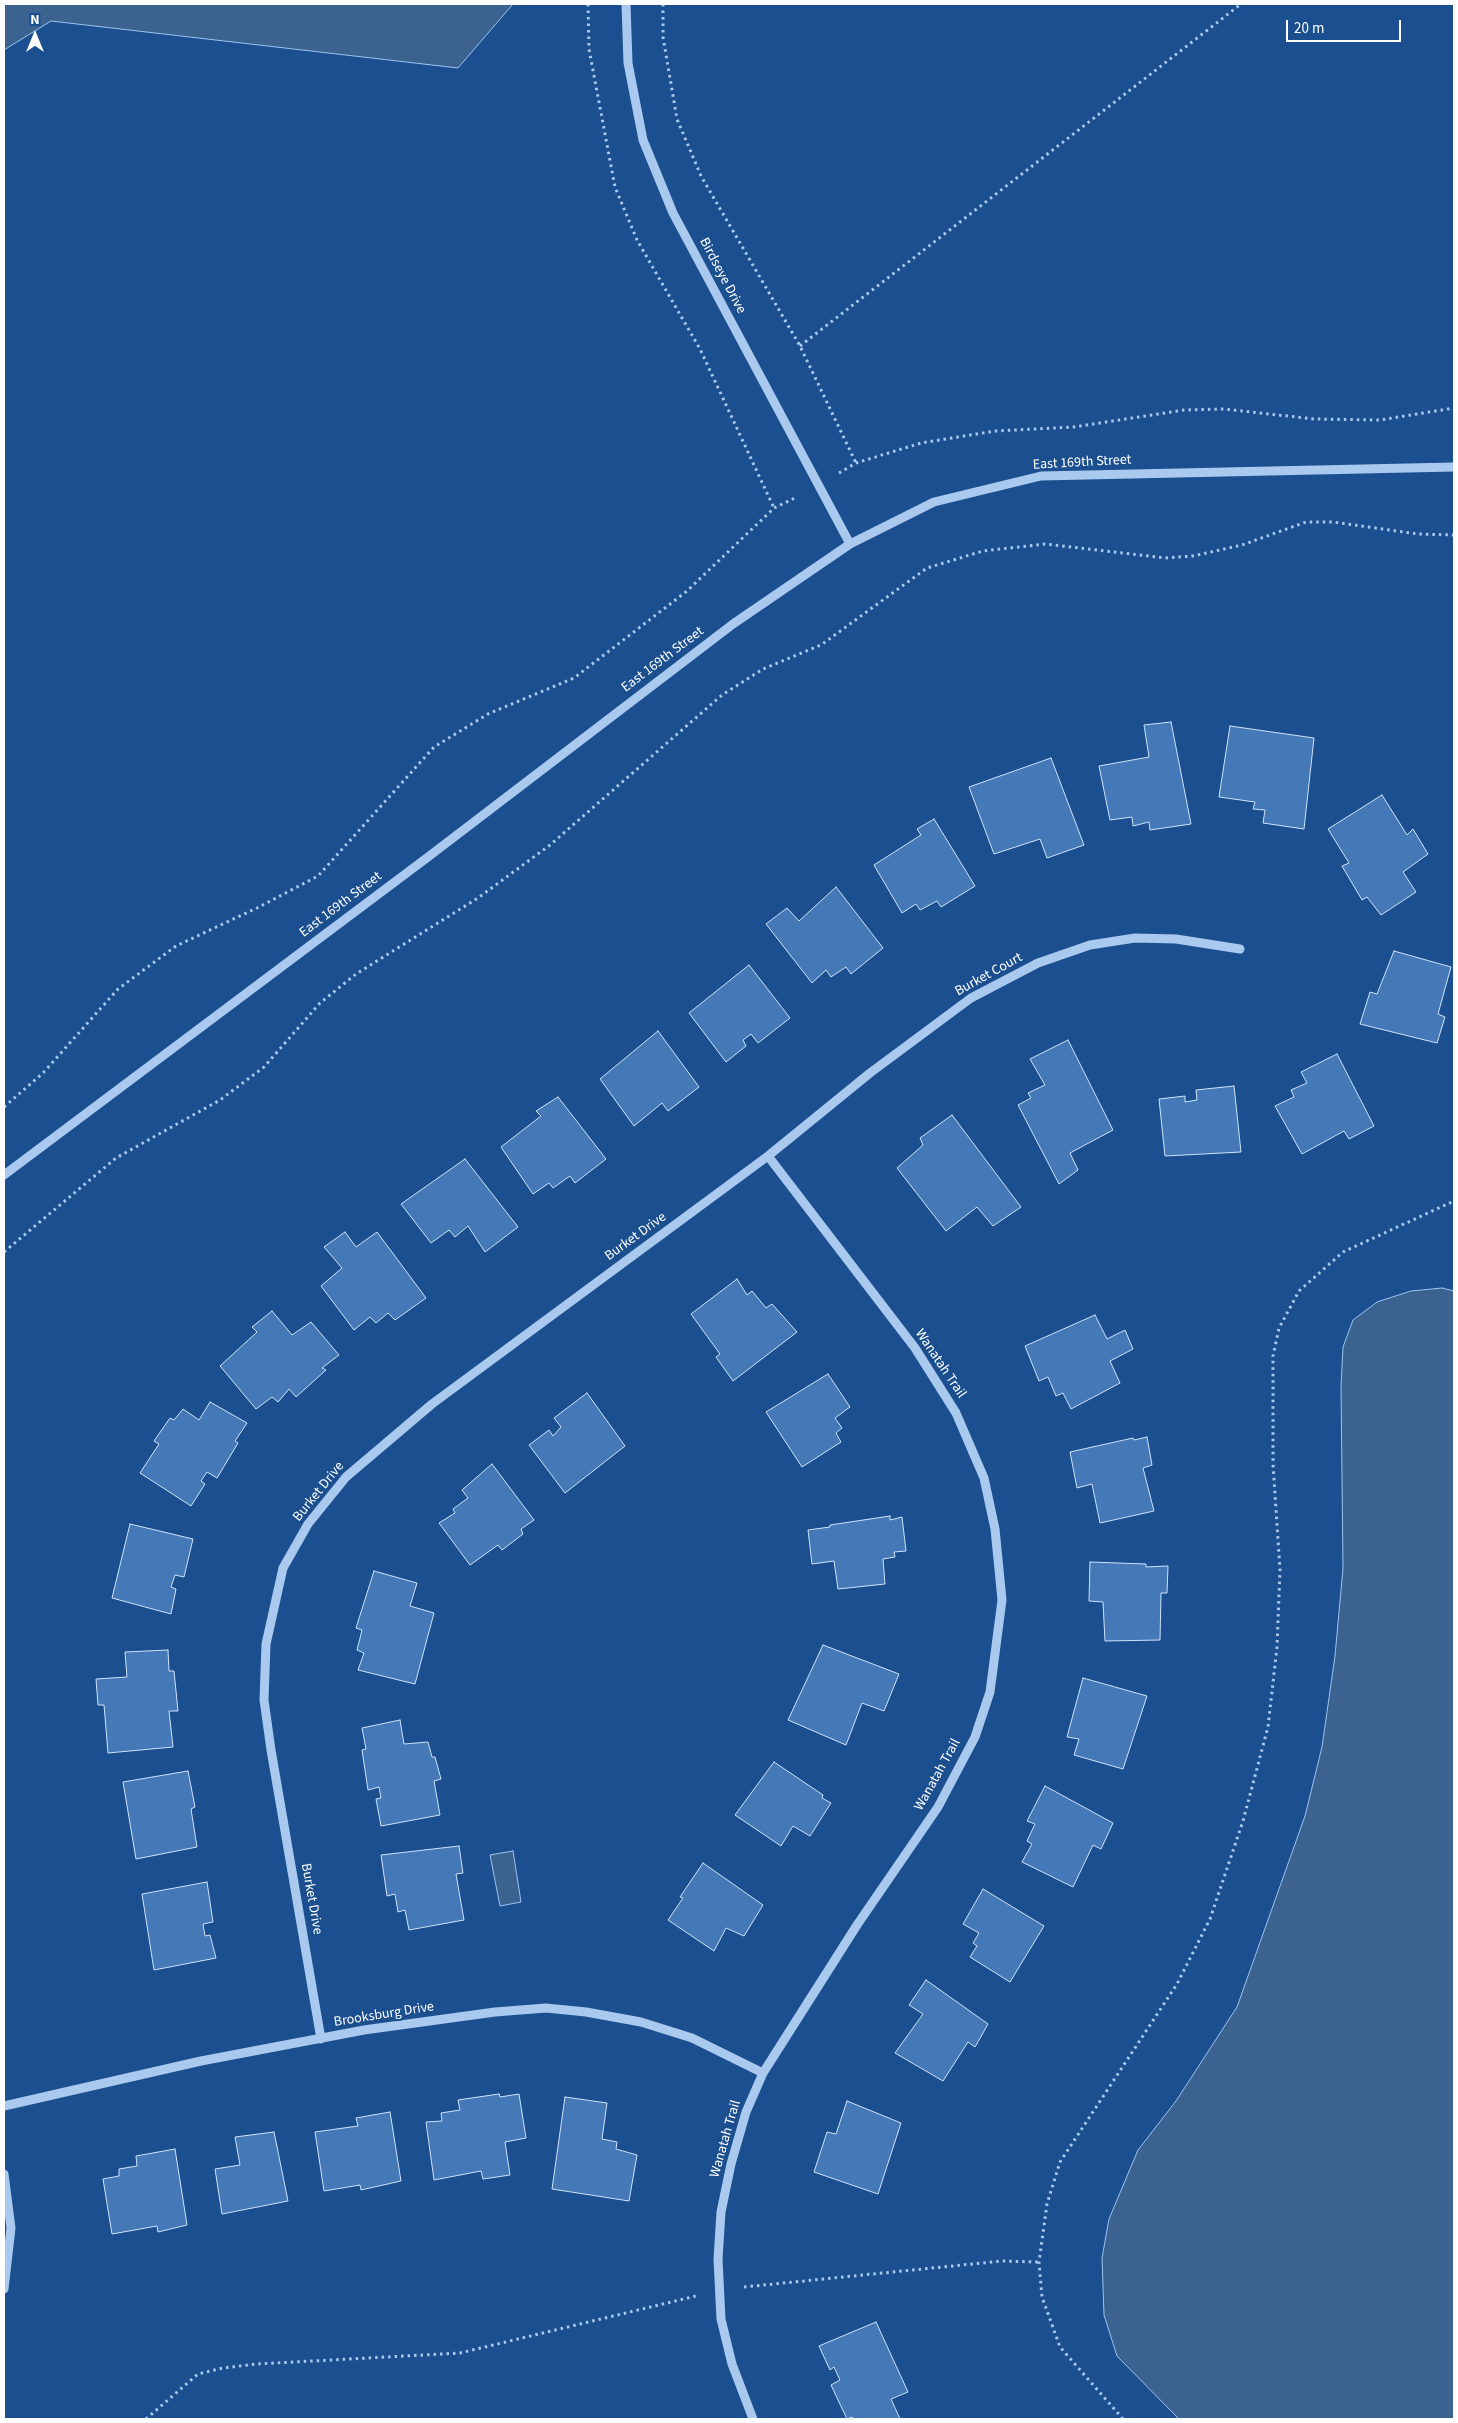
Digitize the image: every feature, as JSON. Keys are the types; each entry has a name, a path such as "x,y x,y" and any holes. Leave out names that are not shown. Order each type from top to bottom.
{"street":[{"name":"Birdseye Drive","path":"626,4 628,63 643,140 673,213 850,544"},
{"name":"East 169th Street","path":"4,1175 428,857 733,624 850,544 934,502 1041,476 1454,467"},
{"name":"Burket Court","path":"768,1156 870,1073 971,998 1038,963 1090,945 1135,938 1176,939 1240,949"},
{"name":"Burket Drive","path":"321,2039 264,1700 266,1644 283,1568 308,1524 346,1477 360,1464 432,1404 768,1156"},
{"name":"Wanatah Trail","path":"753,2419 732,2364 722,2319 718,2259 722,2212 731,2164 746,2112 763,2073 857,1925 938,1807 975,1737 990,1692 1002,1600 995,1529 984,1478 956,1413 914,1348 768,1156"},
{"name":"Brooksburg Drive","path":"4,2106 201,2061 364,2030 495,2012 546,2008 586,2012 641,2022 692,2038 763,2073"},
{"path":"4,2174 11,2228 4,2289"}],"path":[{"path":"588,4 589,49 615,187 637,240 700,350 774,508"},
{"path":"663,4 663,37 677,119 701,176 800,346 856,463"},
{"path":"800,346 1241,4"},
{"path":"4,1252 116,1158 220,1100 264,1067 320,1003 342,985 356,974 478,898 542,851 722,696 763,669 822,645 927,568 983,551 1045,544 1165,558 1193,556 1242,545 1306,522 1333,522 1418,534 1454,535"},
{"path":"1123,2419 1060,2347 1042,2297 1039,2262 1047,2204 1060,2162 1177,1984 1210,1919 1243,1821 1268,1726 1277,1647 1280,1570 1273,1464 1273,1356 1279,1328 1299,1291 1343,1252 1454,1201"},
{"path":"146,2419 198,2374 223,2368 257,2364 460,2353 720,2290 992,2262 1039,2262"}],"water":[{"path":"4,4 513,4 458,68 51,21 4,50"},
{"path":"1442,1288 1454,1291 1454,2419 1179,2419 1117,2356 1104,2315 1102,2258 1109,2219 1138,2150 1176,2101 1237,2007 1305,1816 1322,1747 1335,1656 1343,1568 1341,1386 1343,1347 1353,1320 1377,1302 1411,1291"},
{"path":"513,1851 521,1902 500,1906 490,1855"}],"building":[{"path":"1171,722 1191,824 1150,830 1149,822 1133,826 1132,817 1110,820 1099,766 1149,757 1144,725"},
{"path":"1230,726 1314,738 1304,829 1263,823 1265,810 1253,809 1255,802 1219,797"},
{"path":"1051,758 1084,845 1047,858 1040,839 994,854 969,787"},
{"path":"1382,795 1407,835 1413,829 1428,854 1403,872 1416,892 1381,915 1367,897 1362,900 1342,866 1349,863 1328,829"},
{"path":"934,819 975,886 941,907 937,901 920,910 916,904 902,913 874,865 921,835 917,829"},
{"path":"836,887 883,948 851,974 846,967 831,977 826,970 812,983 766,924 787,908 799,921"},
{"path":"1394,951 1451,967 1438,1014 1445,1017 1437,1043 1360,1024 1370,992 1377,994"},
{"path":"749,965 790,1018 758,1043 751,1034 743,1040 746,1046 726,1062 689,1013"},
{"path":"658,1031 699,1087 668,1111 662,1103 634,1126 600,1079"},
{"path":"1068,1040 1113,1130 1070,1153 1078,1170 1059,1184 1018,1105 1031,1098 1028,1093 1045,1085 1030,1059"},
{"path":"1337,1054 1374,1126 1349,1139 1344,1131 1302,1154 1275,1106 1294,1097 1291,1090 1307,1083 1301,1072"},
{"path":"1234,1086 1241,1152 1165,1156 1159,1099 1185,1096 1185,1102 1197,1100 1196,1090"},
{"path":"558,1097 606,1159 575,1183 570,1176 553,1188 549,1183 533,1194 501,1147 541,1116 536,1111"},
{"path":"952,1115 1021,1207 993,1226 977,1207 946,1231 897,1168 923,1145 920,1138"},
{"path":"465,1159 518,1227 485,1252 468,1226 455,1237 449,1230 431,1243 401,1204"},
{"path":"345,1232 356,1247 377,1232 426,1298 395,1320 388,1313 376,1323 370,1317 354,1330 321,1286 342,1268 324,1247"},
{"path":"737,1279 747,1295 752,1291 766,1308 772,1304 797,1332 733,1381 716,1357 720,1354 691,1314"},
{"path":"272,1311 292,1335 311,1322 339,1355 322,1368 326,1370 296,1397 289,1389 278,1402 272,1397 256,1409 220,1366 257,1332 252,1327"},
{"path":"1095,1315 1107,1339 1125,1330 1133,1349 1110,1361 1120,1383 1071,1409 1063,1393 1056,1396 1048,1377 1039,1381 1025,1346"},
{"path":"828,1374 850,1407 835,1418 842,1428 836,1433 841,1442 802,1467 766,1412"},
{"path":"587,1393 625,1446 565,1493 529,1445 549,1430 553,1436 561,1427 554,1418"},
{"path":"210,1402 247,1423 235,1441 238,1443 217,1478 207,1472 201,1481 205,1484 191,1506 140,1473 159,1444 154,1441 170,1418 174,1420 183,1409 199,1420"},
{"path":"1147,1437 1152,1465 1143,1468 1154,1511 1100,1523 1092,1484 1077,1488 1070,1452 1133,1438 1134,1440"},
{"path":"492,1464 534,1520 521,1529 523,1534 502,1550 498,1545 470,1565 439,1523 455,1513 453,1509 468,1498 462,1490"},
{"path":"890,1516 890,1520 902,1517 906,1551 894,1552 895,1557 883,1559 885,1584 838,1589 834,1561 812,1564 808,1530"},
{"path":"130,1524 193,1539 184,1577 175,1575 171,1587 176,1589 171,1614 112,1598"},
{"path":"1090,1562 1146,1564 1146,1567 1168,1566 1167,1593 1161,1593 1160,1640 1105,1641 1103,1602 1089,1601"},
{"path":"374,1571 417,1583 410,1606 434,1613 415,1684 358,1670 364,1653 357,1650 362,1630 356,1628"},
{"path":"823,1645 899,1674 884,1711 862,1703 846,1745 788,1720"},
{"path":"168,1650 169,1671 174,1671 178,1711 169,1711 173,1747 108,1753 104,1705 98,1705 96,1679 127,1677 125,1652"},
{"path":"1083,1678 1147,1696 1123,1769 1074,1755 1079,1739 1067,1737"},
{"path":"400,1720 404,1744 428,1742 432,1757 435,1757 441,1779 434,1781 440,1815 381,1826 376,1799 381,1798 379,1787 368,1790 362,1750 366,1749 362,1728"},
{"path":"774,1762 823,1795 822,1798 831,1803 810,1836 793,1826 781,1846 735,1815"},
{"path":"188,1771 195,1807 191,1809 197,1847 136,1859 123,1782"},
{"path":"1045,1786 1113,1823 1101,1849 1093,1845 1073,1887 1022,1862 1032,1844 1027,1841 1035,1824 1027,1821"},
{"path":"459,1846 463,1873 456,1874 464,1920 409,1930 405,1910 398,1912 395,1894 387,1896 381,1855"},
{"path":"703,1863 763,1905 744,1936 726,1928 714,1951 668,1920 683,1898 680,1897"},
{"path":"207,1882 213,1922 203,1924 205,1936 210,1935 216,1958 154,1970 142,1894"},
{"path":"983,1889 1044,1926 1010,1982 970,1957 977,1946 973,1943 979,1933 963,1924"},
{"path":"926,1980 988,2024 975,2047 968,2042 943,2081 895,2053 923,2014 909,2005"},
{"path":"499,2094 500,2097 519,2094 526,2138 505,2142 510,2175 483,2179 481,2171 434,2180 426,2122 442,2121 441,2113 460,2110 458,2100"},
{"path":"565,2097 607,2103 602,2139 617,2142 616,2149 637,2155 629,2201 552,2189"},
{"path":"847,2101 901,2123 878,2194 814,2172 827,2132 836,2134"},
{"path":"390,2112 401,2181 361,2190 360,2185 324,2191 315,2132 358,2126 356,2118"},
{"path":"274,2132 288,2201 222,2214 215,2169 240,2165 235,2137"},
{"path":"175,2149 187,2225 158,2232 157,2226 112,2234 103,2179 119,2176 119,2169 137,2166 136,2156"},
{"path":"876,2322 908,2392 891,2399 900,2419 853,2419 852,2417 847,2419 831,2385 840,2380 834,2367 830,2370 819,2346"}]}
